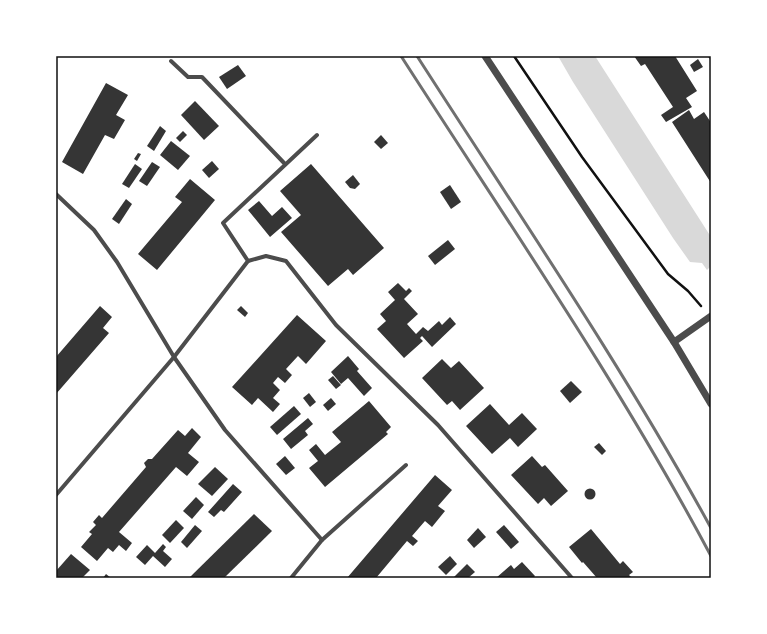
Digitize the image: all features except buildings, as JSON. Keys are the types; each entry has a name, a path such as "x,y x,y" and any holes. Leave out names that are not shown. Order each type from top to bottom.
{"street":[{"path":"485,56 674,342 711,404"},
{"path":"171,61 188,77 202,77 285,164"},
{"path":"248,261 223,223 317,135"},
{"path":"56,194 99,236 117,262 174,357 225,430 322,540"},
{"path":"56,495 174,357 248,261 266,256 286,261 336,325 438,425 572,578"},
{"path":"674,342 710,317"},
{"path":"291,578 322,540 406,465"}],"path":[{"path":"514,56 582,156 668,274 688,290 710,317"}],"shaded area":[{"path":"558,56 595,56 711,237 711,266 707,270 702,263 690,262 673,238 573,82"}],"railway":[{"path":"401,56 600,365 639,428 711,556"},
{"path":"417,56 531,231 642,407 711,528"}]}
